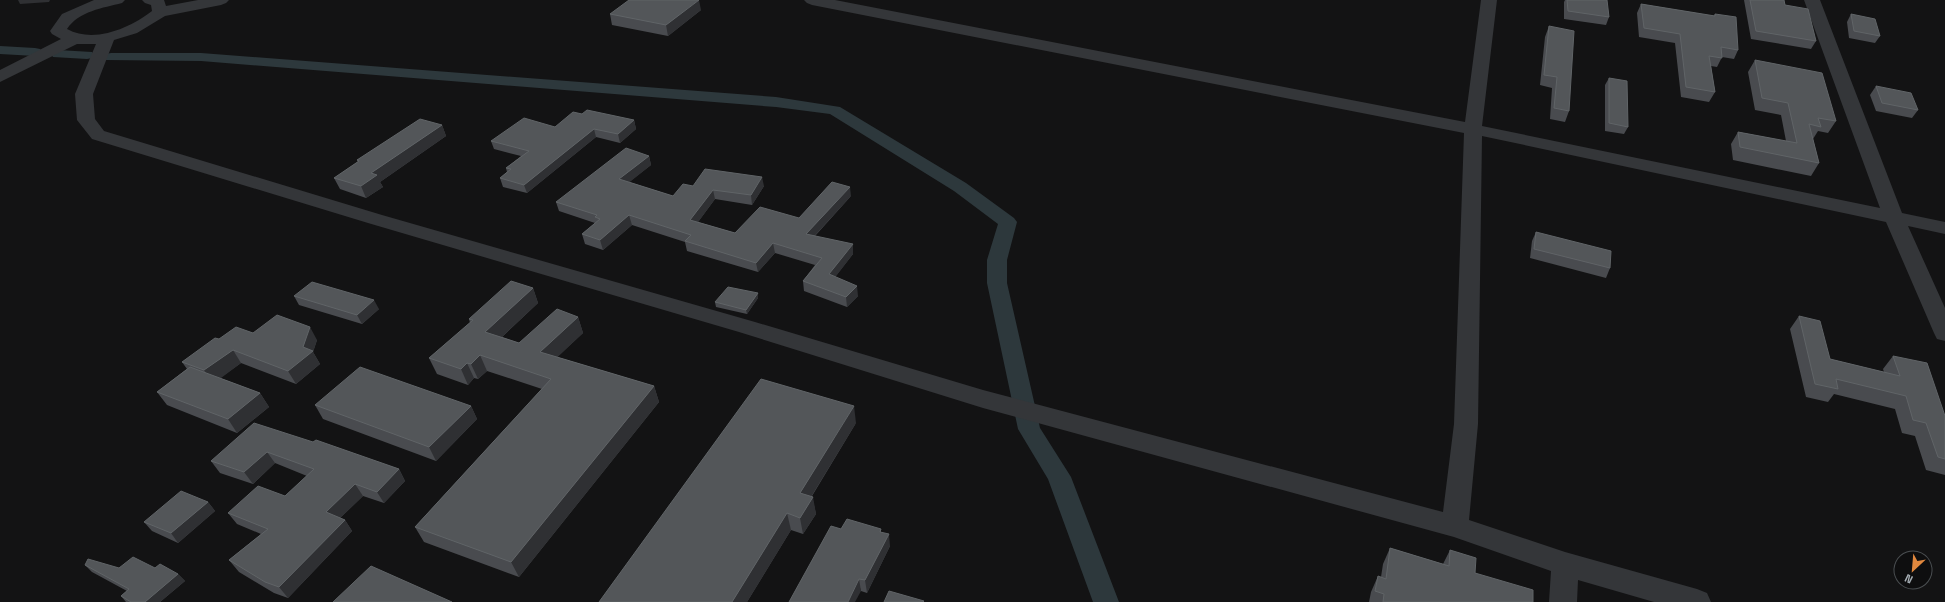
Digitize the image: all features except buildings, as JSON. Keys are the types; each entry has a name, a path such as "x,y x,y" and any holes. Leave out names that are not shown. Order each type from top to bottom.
{"street":[{"path":"74,39 58,31 67,17 96,4 117,0"},
{"path":"0,77 74,39 107,37 136,29 147,23 155,6 221,0"},
{"path":"812,0 1472,129 1945,228"},
{"path":"1454,526 1466,424 1472,129 1489,0"},
{"path":"1812,0 1894,218 1945,333"},
{"path":"107,37 84,94 86,120 98,136 370,218 747,327 983,399 1454,526 1565,564 1697,602"},
{"path":"1564,602 1565,564"}],"waterway":[{"path":"0,50 35,52"},
{"path":"58,54 87,55"},
{"path":"111,57 201,57 776,102 834,110 960,187 1008,222 997,260 997,283 1029,429 1059,477 1106,602"}]}
